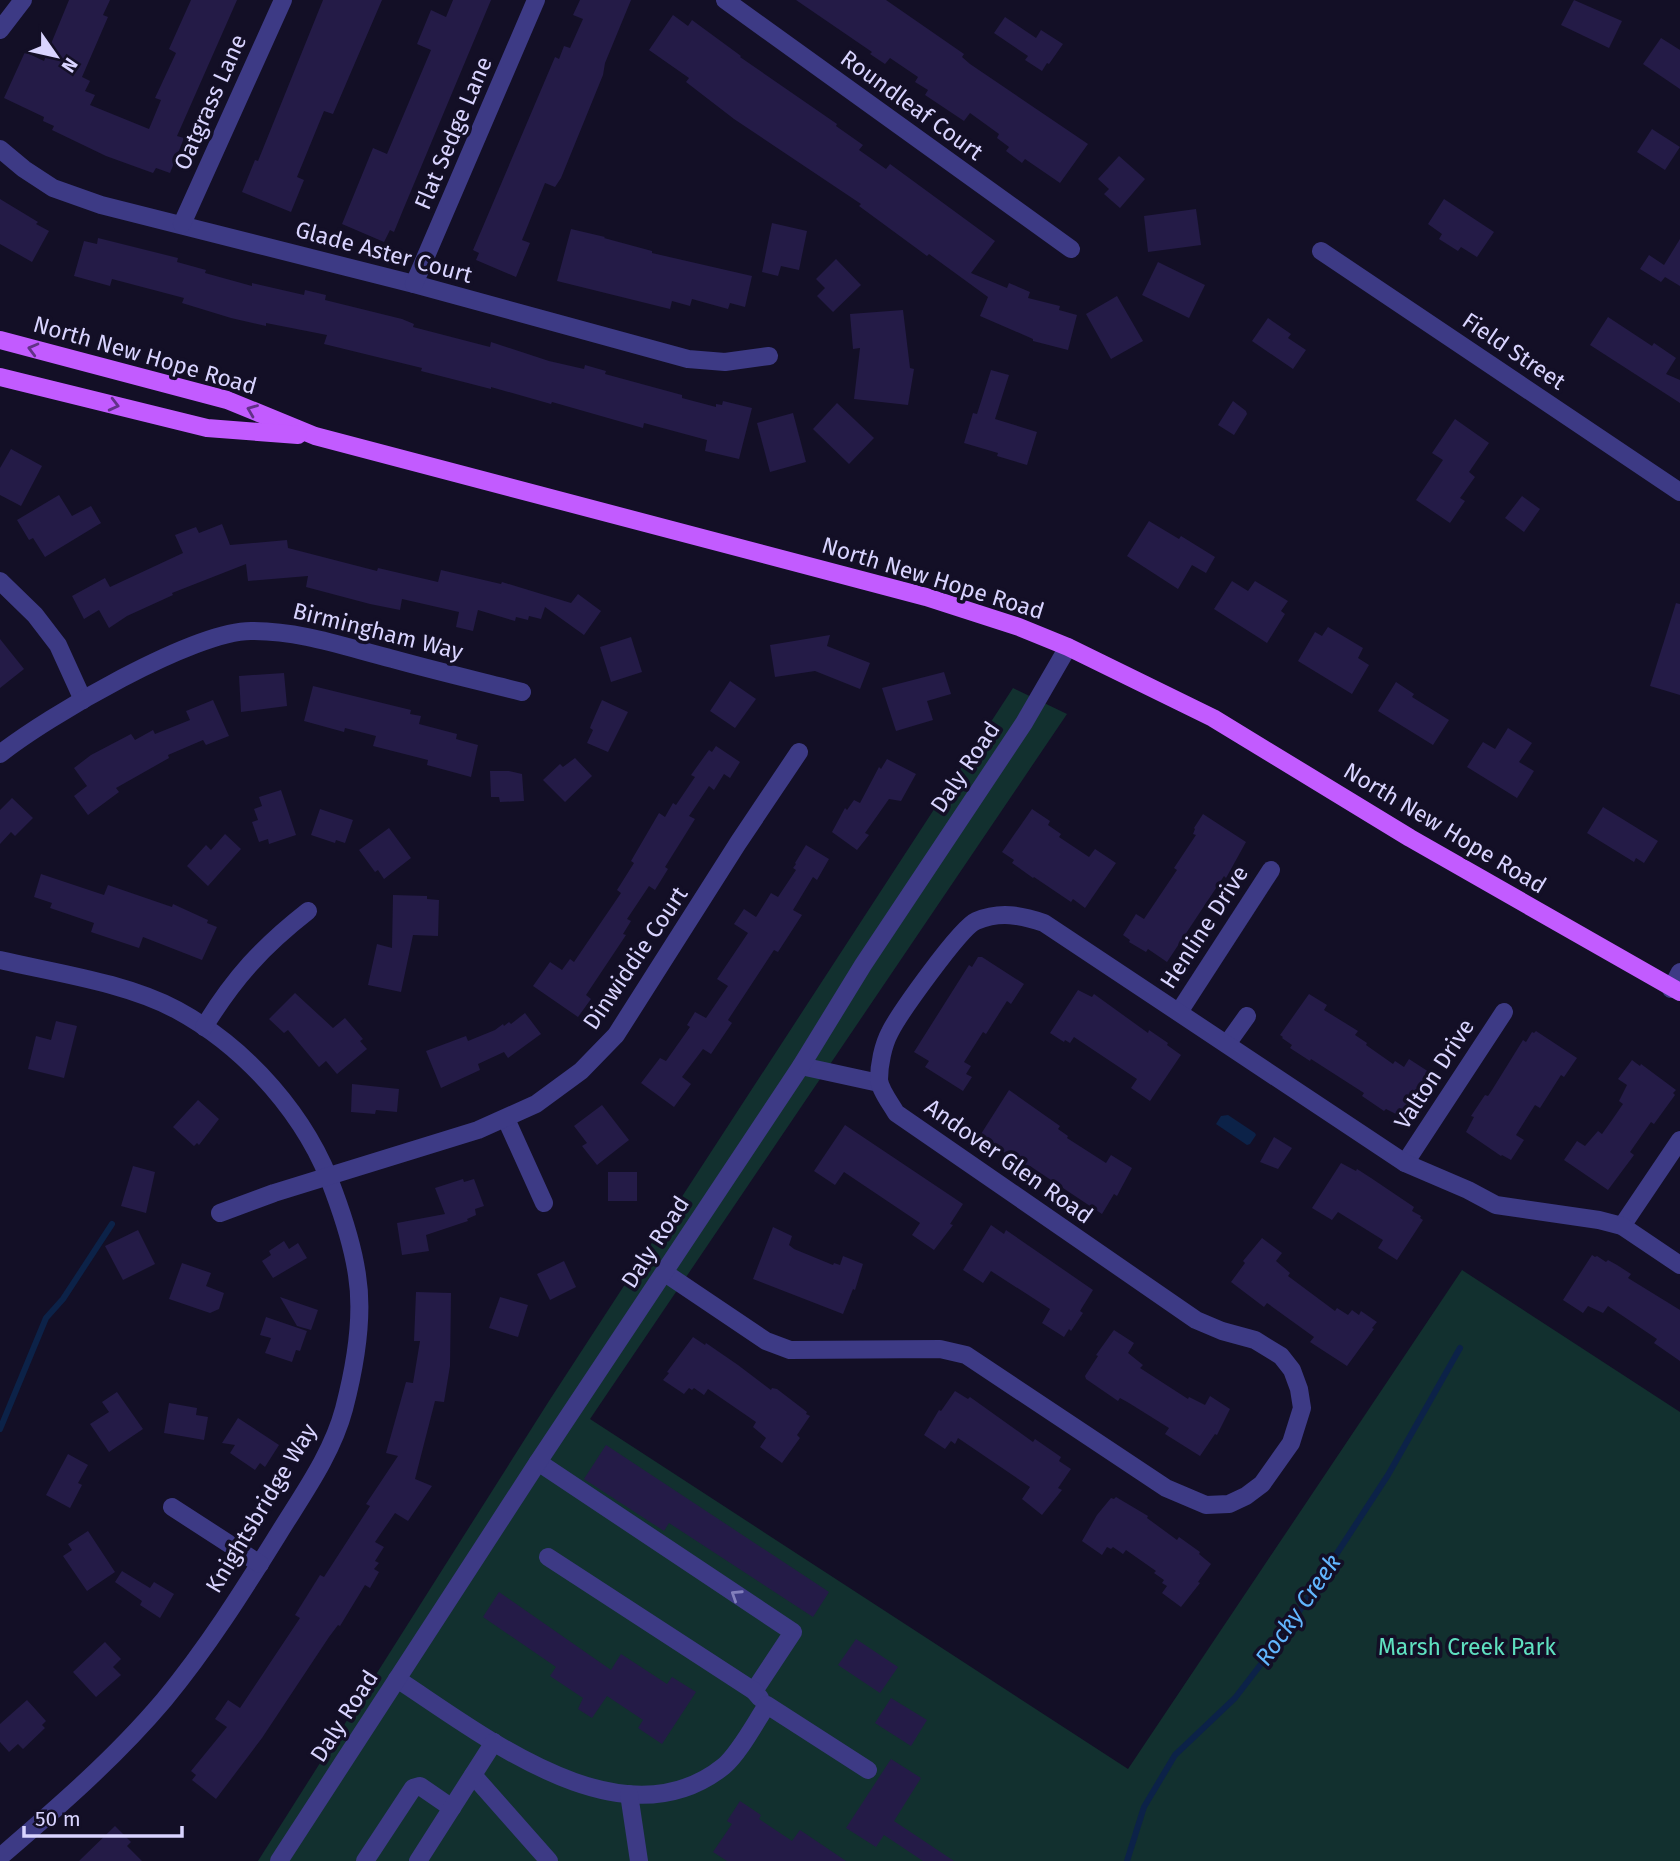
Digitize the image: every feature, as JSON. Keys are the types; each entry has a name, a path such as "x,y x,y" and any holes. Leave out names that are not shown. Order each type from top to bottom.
{"main road":[{"name":"North New Hope Road","path":"0,340 227,400 315,436 926,597 1019,627 1068,647 1213,718 1410,838 1677,993"},
{"name":"North New Hope Road","path":"0,377 207,428 315,436"}],"street":[{"path":"0,30 23,0"},
{"name":"Oatgrass Lane","path":"182,224 283,0"},
{"name":"Flat Sedge Lane","path":"414,284 536,0"},
{"name":"Roundleaf Court","path":"725,0 1071,249"},
{"name":"Glade Aster Court","path":"0,149 53,188 101,205 414,284 688,359 725,362 769,355"},
{"name":"Field Street","path":"1321,251 1680,492"},
{"path":"0,581 34,615 58,645 83,700"},
{"name":"Birmingham Way","path":"0,754 83,700 172,654 207,640 249,631 290,633 324,639 390,659 522,692"},
{"name":"Daly Road","path":"279,1861 538,1462 801,1066 863,965 1024,723 1068,647"},
{"name":"Dinwiddie Court","path":"220,1213 274,1193 478,1130 536,1104 581,1072 617,1035 799,751"},
{"name":"Henline Drive","path":"1179,1012 1271,870"},
{"path":"204,1027 243,970 272,939 308,911"},
{"path":"801,1066 879,1083 881,1057 890,1032 957,937 974,922 1000,914 1017,914 1044,923 1405,1163 1496,1205 1599,1220 1622,1226 1680,1265"},
{"name":"Knightsbridge Way","path":"0,960 79,977 176,1009 204,1027 259,1072 313,1145 329,1177 344,1220 358,1276 359,1303 353,1370 343,1412 331,1445 240,1597 162,1702 124,1744 0,1857"},
{"path":"1677,993 1680,972"},
{"name":"Valton Drive","path":"1405,1163 1503,1012"},
{"path":"1227,1044 1247,1016"},
{"name":"Andover Glen Road","path":"665,1273 766,1340 790,1350 940,1349 966,1355 1166,1488 1195,1501 1229,1504 1246,1496 1262,1483 1291,1443 1302,1408 1292,1370 1281,1356 1255,1340 1196,1320 896,1113 879,1083"},
{"path":"506,1119 544,1203"},
{"path":"1622,1226 1680,1140"},
{"path":"538,1462 793,1632 754,1691"},
{"path":"172,1507 260,1564"},
{"path":"548,1557 754,1691 767,1705 868,1770"},
{"path":"397,1679 494,1742 555,1774 602,1791 649,1797 698,1784 726,1764 767,1705"},
{"path":"418,1861 494,1742"},
{"path":"473,1775 549,1861"},
{"path":"365,1861 413,1788 420,1786 452,1808"},
{"path":"629,1794 639,1861"}],"green space":[{"name":"Marsh Creek Park","path":"1013,688 1067,714 590,1419 1128,1769 1462,1270 1680,1412 1680,1861 258,1861 549,1401"}],"water":[{"path":"1228,1115 1255,1133 1250,1144 1247,1145 1216,1124 1221,1116"}],"building":[{"path":"69,0 110,0 103,15 108,17 82,77 90,81 85,91 95,95 90,105 149,129 161,100 155,98 176,53 169,49 191,0 237,0 177,136 184,138 170,173 156,168 153,173 106,156 52,130 54,126 43,121 44,117 4,98 25,52 44,61"},
{"path":"323,0 382,0 333,114 324,111 297,177 304,180 291,212 242,192 255,160 258,161"},
{"path":"453,0 491,0 394,232 390,230 384,242 342,224 373,148 387,154 431,50 417,44 431,10 446,17"},
{"path":"580,0 631,0 561,178 555,187 545,183 522,240 530,243 516,277 476,260 479,253 473,250 555,57 559,59 564,46 570,48 583,19 573,15"},
{"path":"796,0 886,0 964,54 962,57 970,64 1088,144 1060,183 1025,159 1022,163 1006,151 1009,147 997,138 999,134 970,113 964,121 925,95 928,90 915,82 918,77 890,58 885,64 870,54 872,52"},
{"path":"1574,0 1622,21 1609,48 1561,25"},
{"path":"673,15 688,26 692,20 837,124 836,126 863,145 859,150 886,169 890,164 995,241 971,273 1007,288 1009,283 1030,292 1028,298 1060,306 1059,310 1077,315 1068,350 1033,341 980,316 988,297 929,254 927,256 859,206 861,204 734,119 686,82 689,78 649,50"},
{"path":"1005,17 1036,38 1041,30 1063,44 1042,71 1025,60 1028,56 994,33"},
{"path":"1661,38 1680,50 1680,89 1643,64"},
{"path":"1652,129 1680,147 1665,170 1637,152"},
{"path":"1119,156 1145,179 1120,208 1104,194 1109,189 1098,179"},
{"path":"0,199 49,231 32,262 0,244"},
{"path":"1444,199 1494,232 1477,257 1461,247 1458,251 1439,239 1442,234 1428,224"},
{"path":"1196,209 1201,245 1148,252 1144,216"},
{"path":"772,223 807,231 799,270 781,266 778,276 762,272"},
{"path":"571,229 652,253 752,276 745,307 730,303 728,309 692,299 690,306 672,301 670,309 557,281"},
{"path":"98,238 178,258 177,262 206,270 205,273 252,286 252,283 304,295 305,290 326,295 325,300 402,319 414,324 413,327 490,347 491,342 584,369 585,365 606,371 605,374 716,407 716,404 722,405 723,401 752,408 739,459 705,451 707,440 644,423 643,428 324,344 327,335 231,318 182,303 184,298 112,279 110,286 74,276 84,241 97,244"},
{"path":"1680,239 1680,286 1665,277 1661,282 1640,269 1649,255 1664,265"},
{"path":"836,259 861,285 833,312 817,296 825,288 816,279"},
{"path":"1158,262 1205,285 1189,318 1142,295"},
{"path":"1117,296 1143,341 1111,359 1086,314"},
{"path":"903,310 910,368 914,369 908,405 854,399 860,348 853,349 850,314"},
{"path":"1608,317 1652,346 1654,343 1676,358 1666,374 1680,380 1680,403 1590,345"},
{"path":"1268,318 1291,334 1288,338 1306,350 1293,369 1252,341"},
{"path":"991,370 1009,375 995,419 1037,432 1027,465 964,443 973,413 977,414"},
{"path":"1233,401 1247,414 1234,435 1218,425"},
{"path":"837,403 874,438 849,464 813,429"},
{"path":"793,413 806,462 770,472 757,423"},
{"path":"1455,419 1489,443 1469,472 1475,477 1460,498 1465,501 1450,523 1416,500 1443,460 1432,453"},
{"path":"11,449 42,466 21,506 0,495 0,468"},
{"path":"59,495 72,516 91,506 101,523 45,557 33,538 29,540 17,520"},
{"path":"1522,496 1540,509 1524,532 1505,518"},
{"path":"1149,521 1179,539 1181,536 1215,557 1206,573 1192,565 1178,589 1127,556"},
{"path":"222,524 230,545 287,540 288,548 377,571 378,568 438,582 441,570 501,584 502,582 571,603 578,594 601,611 584,635 545,607 541,619 516,617 515,621 478,610 473,631 456,627 459,612 402,599 400,610 370,604 306,587 308,576 248,581 246,564 172,593 173,595 127,616 109,628 99,610 84,619 72,596 105,578 110,587 183,553 175,535 196,527 199,533"},
{"path":"1232,581 1248,591 1255,581 1288,601 1281,611 1285,614 1267,643 1214,609"},
{"path":"1676,603 1680,604 1680,695 1650,686"},
{"path":"1328,627 1363,648 1358,658 1369,665 1352,694 1298,661 1315,632 1322,636"},
{"path":"830,635 827,646 870,663 860,689 815,671 775,677 770,645"},
{"path":"631,637 642,672 611,682 600,647"},
{"path":"0,639 24,669 0,688"},
{"path":"944,672 951,694 927,701 933,720 896,731 882,688"},
{"path":"284,673 287,706 241,712 239,676"},
{"path":"730,681 756,699 735,728 710,711"},
{"path":"1396,682 1414,694 1412,697 1449,720 1433,745 1378,711"},
{"path":"313,686 411,710 410,714 421,716 419,724 457,734 456,739 478,745 471,777 427,765 428,760 373,746 376,736 345,728 344,732 304,721"},
{"path":"213,700 229,736 206,745 203,740 168,755 169,758 116,788 119,792 88,815 74,796 87,786 74,768 91,755 131,734 135,740 153,730 155,734 190,720 186,711"},
{"path":"602,700 628,712 608,752 587,743 593,730 591,725"},
{"path":"1508,728 1532,743 1519,762 1534,771 1517,798 1467,767 1483,742 1495,749"},
{"path":"716,746 740,762 730,778 724,774 714,790 709,786 689,816 695,819 665,867 668,869 655,890 649,886 627,919 631,921 623,934 626,935 586,995 591,999 578,1017 533,986 550,962 562,970 570,959 574,962 621,893 617,890 659,813 665,817 673,803 676,805 695,777 691,775 709,750 712,752"},
{"path":"575,758 592,776 565,802 543,780 560,764 563,767"},
{"path":"887,759 916,774 901,801 889,799 865,833 869,835 857,850 832,832 845,808 847,810 854,800 860,803 879,767 881,769"},
{"path":"490,771 522,774 524,801 500,802 499,797 491,797"},
{"path":"281,790 296,835 269,844 268,839 259,842 252,822 258,820 254,809 262,806 259,797"},
{"path":"12,798 33,818 15,836 11,832 0,844 0,810"},
{"path":"1603,807 1658,841 1644,863 1636,858 1634,862 1587,833"},
{"path":"320,809 353,820 345,843 336,840 335,843 311,835"},
{"path":"1032,809 1050,821 1048,825 1061,834 1059,837 1089,857 1095,849 1116,863 1085,908 1033,878 1002,852"},
{"path":"1203,814 1246,842 1226,878 1224,876 1167,962 1148,949 1146,952 1129,942 1123,935 1136,914 1144,919 1177,870 1174,868 1196,835 1193,834 1194,828"},
{"path":"389,828 411,858 384,879 378,870 375,872 359,850"},
{"path":"225,834 241,849 208,886 187,866 206,845 211,850"},
{"path":"806,845 829,859 817,880 813,877 793,910 802,915 778,952 774,950 728,1020 732,1023 711,1054 703,1049 682,1077 691,1084 674,1107 641,1083 660,1058 666,1061 690,1027 687,1025 695,1012 706,1018 728,986 717,979 748,933 734,924 744,909 756,917 771,893 778,897 796,870 793,868 795,863"},
{"path":"41,874 104,895 108,885 172,907 173,904 217,927 202,960 143,937 139,948 91,932 94,923 50,908 52,903 34,897"},
{"path":"393,895 427,896 427,899 439,900 438,936 413,935 401,992 368,985 377,944 392,948"},
{"path":"978,957 1024,984 1011,1004 1007,1001 986,1034 983,1032 964,1062 971,1066 966,1074 972,1077 963,1091 925,1067 929,1061 914,1052 969,965 972,967"},
{"path":"1078,990 1092,997 1094,994 1148,1033 1149,1030 1168,1043 1167,1045 1181,1055 1150,1101 1131,1088 1137,1079 1074,1037 1070,1043 1065,1040 1064,1042 1050,1033"},
{"path":"295,993 333,1028 345,1018 363,1039 360,1041 367,1049 337,1074 326,1061 319,1067 288,1030 284,1033 269,1019"},
{"path":"1309,994 1327,1005 1324,1010 1358,1031 1355,1035 1393,1064 1395,1061 1404,1067 1409,1059 1429,1072 1414,1099 1412,1098 1400,1116 1386,1109 1384,1111 1362,1096 1364,1093 1290,1048 1292,1045 1282,1038 1280,1035"},
{"path":"525,1013 541,1034 508,1058 504,1052 478,1064 480,1070 441,1088 426,1051 466,1036 468,1041 503,1024 511,1024"},
{"path":"56,1021 77,1026 64,1078 28,1069 36,1036 51,1040"},
{"path":"1536,1031 1577,1058 1564,1077 1561,1075 1540,1108 1535,1105 1516,1135 1524,1140 1511,1160 1466,1132 1474,1117 1471,1116 1485,1095 1488,1096 1523,1040 1526,1042 1532,1032"},
{"path":"1632,1060 1676,1090 1654,1124 1651,1122 1630,1152 1634,1155 1608,1190 1564,1160 1577,1141 1585,1146 1598,1131 1602,1134 1623,1104 1619,1101 1627,1085 1618,1079"},
{"path":"352,1084 399,1089 397,1112 351,1112"},
{"path":"1009,1090 1060,1126 1058,1129 1068,1136 1067,1138 1106,1163 1111,1155 1132,1168 1117,1196 1114,1194 1102,1214 1030,1166 1028,1168 991,1144 992,1141 981,1134"},
{"path":"198,1100 219,1119 199,1145 197,1143 194,1146 173,1127"},
{"path":"602,1105 629,1140 597,1165 582,1146 587,1143 574,1126"},
{"path":"845,1125 963,1204 950,1224 953,1225 934,1250 912,1235 920,1223 844,1172 835,1185 814,1171"},
{"path":"1274,1137 1292,1148 1278,1169 1260,1162"},
{"path":"1341,1163 1371,1178 1414,1207 1412,1211 1421,1216 1423,1220 1397,1260 1378,1248 1383,1240 1338,1212 1332,1220 1312,1208"},
{"path":"133,1166 155,1172 146,1213 121,1206"},
{"path":"608,1172 637,1172 637,1201 608,1201"},
{"path":"463,1179 464,1182 474,1179 484,1206 475,1209 476,1215 467,1219 468,1221 426,1235 429,1251 402,1255 397,1223 445,1214 435,1188"},
{"path":"991,1225 1004,1234 1006,1230 1093,1290 1080,1311 1083,1313 1064,1337 1042,1323 1050,1309 991,1271 983,1283 963,1270"},
{"path":"773,1227 792,1236 789,1245 794,1249 833,1265 840,1265 843,1256 863,1264 855,1290 853,1289 843,1314 753,1279"},
{"path":"138,1230 155,1264 123,1280 105,1246"},
{"path":"1262,1238 1282,1253 1276,1261 1290,1273 1288,1276 1335,1311 1337,1308 1348,1315 1352,1310 1359,1315 1361,1311 1377,1322 1347,1366 1310,1342 1314,1337 1267,1303 1264,1307 1231,1282 1245,1263 1243,1261"},
{"path":"284,1241 289,1249 298,1243 307,1258 273,1278 262,1261 271,1255 269,1251"},
{"path":"1592,1255 1617,1265 1631,1274 1628,1278 1680,1310 1680,1361 1654,1343 1657,1339 1608,1306 1603,1313 1588,1306 1583,1313 1563,1300"},
{"path":"564,1261 576,1287 550,1300 537,1274"},
{"path":"182,1263 211,1273 206,1286 224,1293 219,1309 210,1313 169,1299"},
{"path":"416,1292 451,1293 450,1366 444,1402 435,1401 415,1479 432,1486 408,1521 395,1513 375,1542 384,1547 375,1561 379,1563 374,1569 379,1572 370,1588 365,1585 340,1626 338,1625 329,1637 262,1738 216,1799 192,1780 196,1775 191,1771 227,1727 215,1719 228,1700 240,1708 300,1618 295,1615 320,1575 324,1577 370,1506 366,1504 398,1456 386,1453 406,1382 413,1383 420,1341 414,1341"},
{"path":"280,1297 318,1310 311,1330 297,1326"},
{"path":"500,1297 528,1305 518,1337 489,1328"},
{"path":"266,1317 307,1331 300,1351 296,1350 292,1362 265,1353 271,1338 260,1335"},
{"path":"1114,1330 1134,1343 1128,1353 1143,1365 1140,1368 1188,1399 1189,1397 1205,1405 1210,1396 1230,1409 1217,1435 1215,1434 1200,1456 1165,1434 1169,1428 1120,1398 1118,1401 1086,1379 1085,1376 1098,1356 1096,1355"},
{"path":"693,1337 705,1345 706,1343 771,1390 777,1389 810,1416 797,1435 800,1438 782,1463 760,1447 766,1438 753,1427 756,1422 708,1389 704,1395 694,1388 689,1388 684,1394 663,1380"},
{"path":"955,1391 968,1399 970,1397 1033,1442 1035,1439 1061,1457 1059,1461 1071,1469 1058,1488 1062,1490 1042,1515 1022,1499 1030,1487 958,1438 955,1444 951,1441 945,1449 924,1435 939,1410 941,1411"},
{"path":"117,1392 143,1429 109,1452 90,1424 109,1412 102,1402"},
{"path":"169,1403 197,1408 196,1415 208,1417 204,1440 164,1433"},
{"path":"238,1418 279,1445 265,1467 260,1463 255,1470 230,1453 235,1445 222,1443"},
{"path":"606,1445 829,1592 813,1617 669,1523 664,1531 584,1479"},
{"path":"68,1454 88,1465 78,1483 82,1485 70,1508 46,1495"},
{"path":"1116,1497 1148,1516 1147,1518 1177,1540 1179,1537 1211,1564 1181,1607 1162,1593 1167,1586 1162,1583 1164,1580 1154,1573 1156,1571 1126,1550 1123,1554 1113,1547 1107,1547 1102,1555 1082,1541 1097,1515 1111,1498"},
{"path":"88,1531 115,1572 87,1591 63,1556 72,1550 68,1544"},
{"path":"122,1571 150,1588 154,1582 174,1594 160,1618 140,1605 142,1601 115,1582"},
{"path":"499,1592 611,1670 621,1654 667,1684 672,1677 696,1692 662,1744 638,1728 643,1720 607,1696 592,1718 578,1709 583,1698 550,1676 556,1667 483,1617"},
{"path":"856,1639 898,1667 880,1693 838,1665"},
{"path":"105,1642 121,1659 113,1667 121,1675 96,1697 73,1672"},
{"path":"891,1698 927,1720 911,1746 875,1723"},
{"path":"27,1700 46,1721 42,1725 45,1728 23,1749 18,1744 9,1752 0,1742 0,1724"},
{"path":"891,1759 921,1778 894,1821 954,1861 923,1861 884,1835 876,1847 846,1828"},
{"path":"740,1801 761,1815 759,1819 792,1841 800,1830 846,1861 727,1861 713,1852 732,1824 727,1821"},
{"path":"115,1826 131,1842 127,1846 142,1861 79,1861"}],"waterway":[{"path":"0,1429 46,1318 63,1299 112,1224"},
{"name":"Rocky Creek","path":"1127,1861 1144,1807 1175,1755 1235,1698 1285,1633 1388,1475 1460,1348"}]}
